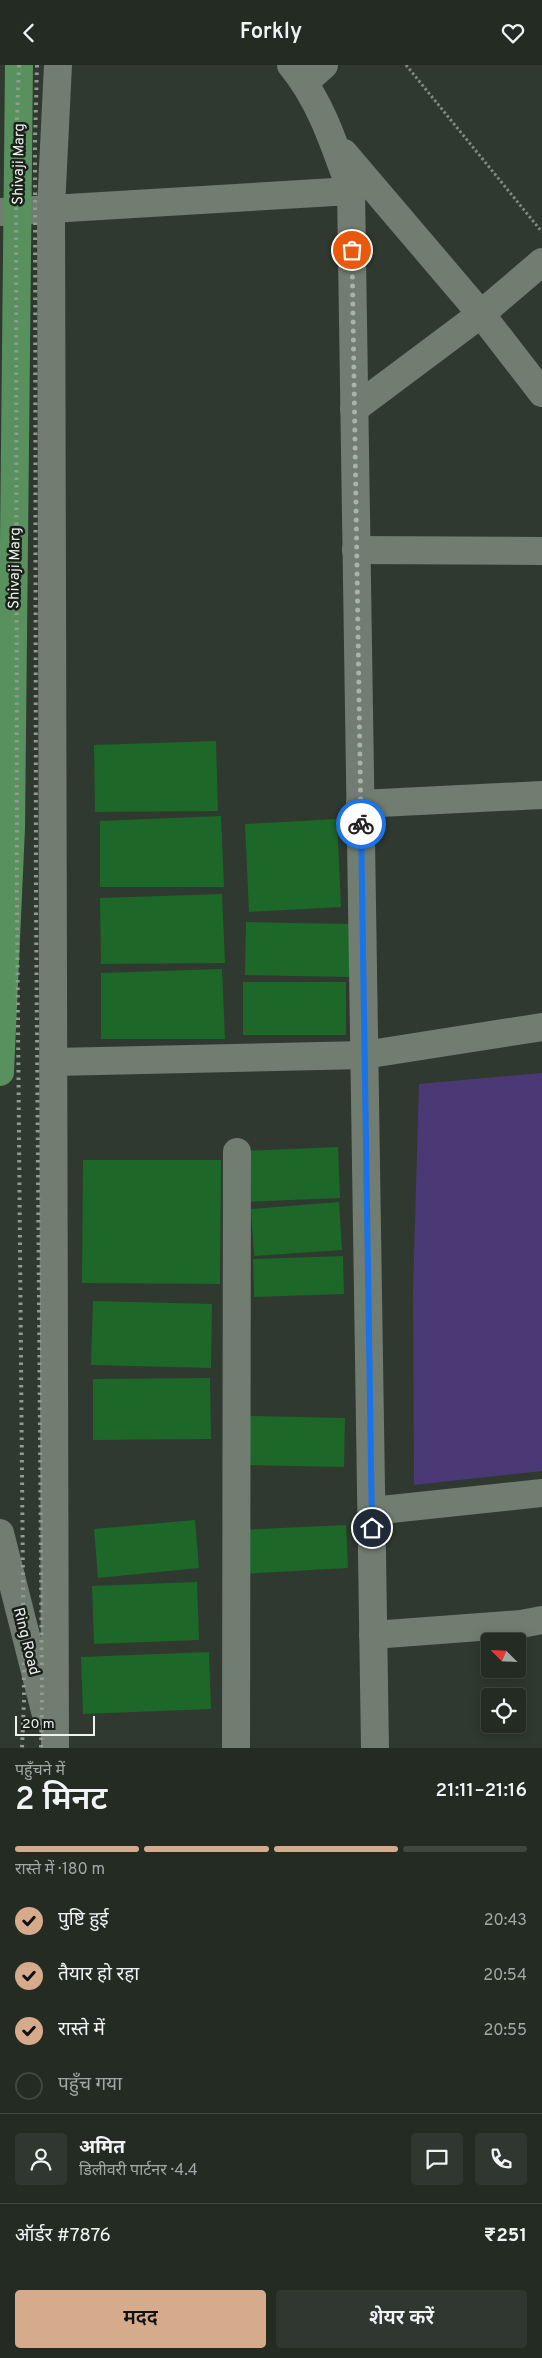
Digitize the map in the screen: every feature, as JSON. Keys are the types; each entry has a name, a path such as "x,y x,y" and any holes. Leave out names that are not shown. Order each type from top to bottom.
{"main road":[{"name":"Shivaji Marg","path":"0,1072 11,828 9,210 19,65"}],"street":[{"path":"55,1748 51,208 58,65"},
{"path":"306,71 351,191 375,1748"},
{"path":"331,138 481,314 542,393"},
{"path":"9,210 351,191"},
{"path":"354,409 481,314 542,262"},
{"path":"356,550 542,551"},
{"path":"360,804 542,795"},
{"path":"54,1062 364,1055 542,1027"},
{"path":"236,1748 237,1152"},
{"path":"372,1511 542,1493"},
{"name":"Ring Road","path":"0,1533 55,1748"},
{"path":"373,1635 521,1624 542,1620"}],"path":[{"path":"406,65 542,232"}],"shaded area":[{"path":"542,1073 542,1471 414,1485 413,1291 419,1084"}],"building":[{"path":"216,741 218,811 95,812 94,745"},
{"path":"221,816 224,887 100,887 100,821"},
{"path":"337,819 341,907 249,912 245,824"},
{"path":"222,894 225,963 101,964 100,898"},
{"path":"246,922 351,924 349,977 245,975"},
{"path":"222,969 225,1039 101,1039 101,973"},
{"path":"243,982 346,982 346,1035 243,1035"},
{"path":"338,1147 340,1198 244,1202 242,1151"},
{"path":"83,1160 221,1160 220,1284 82,1283"},
{"path":"339,1202 342,1250 254,1256 251,1209"},
{"path":"343,1256 344,1294 254,1297 253,1259"},
{"path":"93,1301 212,1304 211,1368 91,1365"},
{"path":"210,1378 211,1439 93,1440 93,1379"},
{"path":"249,1416 345,1418 344,1467 247,1465"},
{"path":"195,1520 199,1568 98,1578 94,1529"},
{"path":"346,1525 348,1568 241,1574 239,1530"},
{"path":"197,1582 199,1640 94,1644 92,1586"},
{"path":"209,1652 211,1709 83,1714 81,1657"}],"railway":[{"path":"19,65 16,142 17,908 24,1700 22,1748"},
{"path":"37,65 35,142 36,908 41,1748"}],"way so far":[{"path":"352,250 361,824"}],"route":[{"path":"361,824 372,1528"}]}
